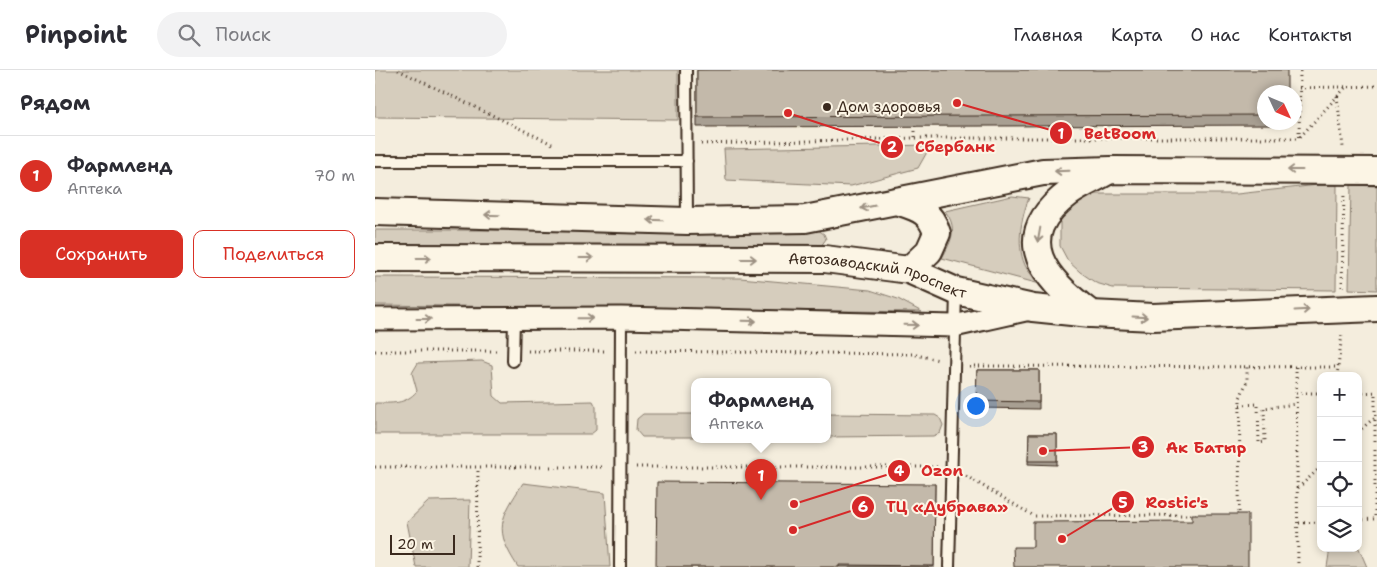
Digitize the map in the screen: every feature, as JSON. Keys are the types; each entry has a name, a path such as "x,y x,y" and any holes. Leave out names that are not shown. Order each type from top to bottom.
{"street":[{"path":"1344,169 1362,165 1377,154"},
{"path":"375,212 687,220 805,219 1043,172 1344,169 1377,171"},
{"path":"1091,314 1065,295 1049,277 1038,256 1038,232 1048,213 1069,193 1111,170"},
{"path":"897,201 925,211 935,224 937,233 929,251 909,270"},
{"name":"Автозаводский проспект","path":"375,258 825,259 909,270 956,291 1033,308 1091,314 1153,317 1377,308"},
{"path":"375,319 621,318 954,326 1033,308"}],"lane":[{"path":"687,70 687,220"},
{"path":"375,161 687,162"},
{"path":"949,567 950,468 956,291"},
{"path":"620,567 621,318"},
{"path":"513,319 513,356"}],"path":[{"path":"398,70 552,144"},
{"path":"1299,85 1300,70"},
{"path":"1302,88 1377,86"},
{"path":"686,144 915,138 1299,138 1346,87"},
{"path":"1337,96 1344,169 1342,287"},
{"path":"915,126 915,138"},
{"path":"1299,130 1299,138"},
{"path":"542,144 561,144"},
{"path":"1337,372 1342,333"},
{"path":"375,351 513,356 621,351 912,354 971,366 1336,367"},
{"path":"1229,515 1239,514 1240,398 1247,381 1247,366"},
{"path":"1296,367 1299,567"},
{"path":"1362,393 1376,392 1375,519 1362,520"},
{"path":"1296,393 1317,393"},
{"path":"1240,405 1258,404 1259,443 1265,442 1264,408 1296,404"},
{"path":"1362,428 1375,416"},
{"path":"375,467 950,468 1034,516 1200,515"},
{"path":"477,567 478,467"},
{"path":"1298,488 1317,471"},
{"path":"1299,523 1317,522"}],"shaded area":[{"path":"375,70 678,70 678,120 375,117"},
{"path":"931,145 918,168 851,186 726,180 724,149"},
{"path":"1318,185 1337,185 1336,290 1113,288 1096,283 1080,272 1068,261 1060,246 1060,218 1067,208 1090,194 1237,194"},
{"path":"1351,185 1377,186 1377,290 1349,289"},
{"path":"1012,196 1029,198 1022,224 1021,252 1027,269 1040,284 942,258 952,234 951,223 945,211"},
{"path":"375,230 818,230 824,234 826,239 821,246 375,244"},
{"path":"375,277 740,278 870,290 898,299 922,312 375,305"},
{"path":"482,361 492,365 494,396 502,403 593,401 596,407 596,430 591,434 375,434 375,403 398,402 412,396 417,391 412,373 418,363"},
{"path":"643,414 691,414 691,437 642,437 636,430 637,419"},
{"path":"831,414 935,415 940,418 943,425 940,433 933,436 831,437"},
{"path":"523,483 605,493 610,567 518,567 505,543 503,524 509,506"},
{"path":"470,500 468,567 416,567 407,522 429,501"},
{"path":"1329,552 1361,552 1367,567 1327,567"}],"building":[{"path":"697,70 1287,70 1287,85 1257,85 1257,115 697,117"},
{"path":"977,370 1039,370 1039,402 976,401"},
{"path":"1029,434 1057,434 1057,461 1028,461"},
{"path":"657,482 935,484 934,566 656,567"},
{"path":"1192,514 1248,514 1248,567 1014,567 1013,547 1033,547 1033,522 1192,521"}],"place":[{"name":"BetBoom","path":"957,103"},
{"name":"Дом здоровья","path":"827,107"},
{"name":"Сбербанк","path":"788,113"},
{"name":"Ак Батыр","path":"1043,451"},
{"name":"Фармленд","path":"761,500"},
{"name":"Ozon","path":"794,504"},
{"name":"ТЦ «Дубрава»","path":"793,530"},
{"name":"Rostic's","path":"1062,539"}]}
